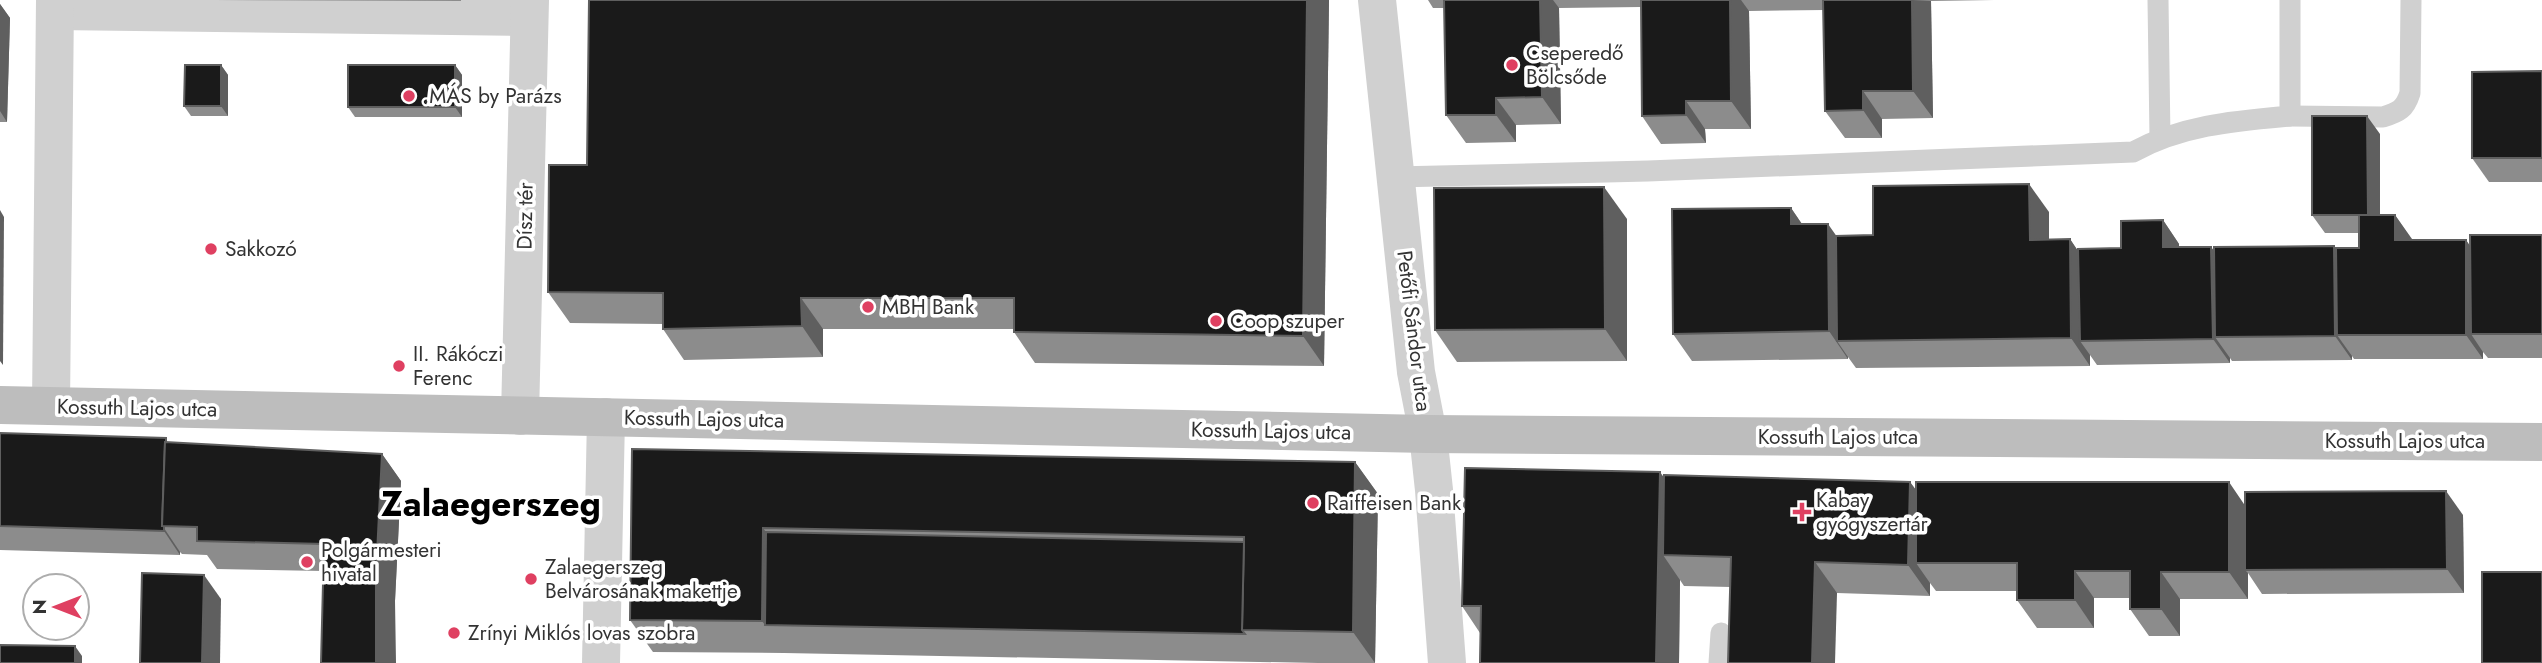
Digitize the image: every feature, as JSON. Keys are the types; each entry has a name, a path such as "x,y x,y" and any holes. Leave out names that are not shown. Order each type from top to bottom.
{"street":[{"name":"Petőfi Sándor utca","path":"1377,0 1416,372 1428,434 1447,663"},
{"name":"Dísz tér","path":"51,406 55,5 529,8 520,416"},
{"name":"Kossuth Lajos utca","path":"0,405 1428,434 2542,442"},
{"path":"601,663 606,417"}],"lane":[{"path":"2158,0 2160,138"},
{"path":"2290,0 2290,116"},
{"path":"1395,177 1648,171 2133,152 2160,138 2224,122 2290,116 2384,117 2406,106 2410,93 2411,0"},
{"path":"1719,663 1720,633"}],"building":[{"path":"589,0 1307,0 1303,336 1014,332 1014,298 801,298 802,326 663,329 663,293 548,292 549,165 587,165"},
{"path":"1444,0 1540,0 1542,97 1496,98 1496,115 1446,115"},
{"path":"1641,0 1730,0 1731,101 1686,101 1686,115 1642,116"},
{"path":"1823,0 1912,0 1913,91 1863,91 1863,110 1825,111"},
{"path":"185,65 221,65 221,106 184,106"},
{"name":".MÁS by Parázs","path":"348,65 455,65 455,107 348,107"},
{"path":"2542,71 2542,158 2472,158 2472,72"},
{"path":"2312,116 2367,116 2368,215 2312,215"},
{"path":"2029,184 2030,240 2070,239 2071,338 1837,341 1836,236 1873,235 1873,186"},
{"path":"1604,187 1605,329 1435,330 1434,188"},
{"path":"1791,208 1791,224 1828,224 1829,331 1673,334 1672,209"},
{"path":"2359,215 2395,215 2395,240 2466,240 2466,335 2337,335 2336,248 2359,248"},
{"path":"2163,220 2163,247 2211,247 2213,339 2080,341 2078,249 2121,248 2121,221"},
{"path":"2470,235 2542,235 2542,334 2471,334"},
{"path":"2334,246 2335,336 2215,337 2214,247"},
{"path":"0,433 166,438 162,526 164,531 0,526"},
{"name":"Polgármesteri hivatal","path":"165,442 382,454 376,574 376,663 321,663 324,544 197,541 197,527 162,526"},
{"path":"632,449 1355,462 1353,632 1242,630 1244,537 763,528 762,621 630,620"},
{"path":"1465,468 1660,472 1656,663 1480,663 1481,606 1462,606"},
{"path":"1664,475 1910,482 1908,565 1815,562 1812,663 1728,663 1731,557 1663,555"},
{"path":"1916,482 2229,482 2229,572 2161,572 2161,609 2130,609 2130,571 2075,571 2075,600 2017,600 2017,563 1916,563"},
{"path":"2446,491 2447,569 2245,570 2245,492"},
{"path":"766,532 1244,542 1242,630 1245,634 765,625"},
{"path":"2482,572 2542,572 2542,663 2482,663"},
{"path":"142,573 204,575 202,663 140,663"},
{"path":"0,645 75,646 75,663 0,663"}],"place":[{"name":"Cseperedő Bölcsőde","path":"1512,65"},
{"name":".MÁS by Parázs","path":"409,96"},
{"name":"Sakkozó","path":"211,249"},
{"name":"MBH Bank","path":"868,307"},
{"name":"Coop szuper","path":"1216,321"},
{"name":"II. Rákóczi Ferenc","path":"399,366"},
{"name":"Raiffeisen Bank","path":"1313,503"},
{"name":"Kabay gyógyszertár","path":"1802,512"},
{"name":"Polgármesteri hivatal","path":"307,562"},
{"name":"Zalaegerszeg Belvárosának makettje","path":"531,579"},
{"name":"Zrínyi Miklós lovas szobra","path":"454,633"}],"district":[{"name":"Zalaegerszeg","path":"491,504"}]}
